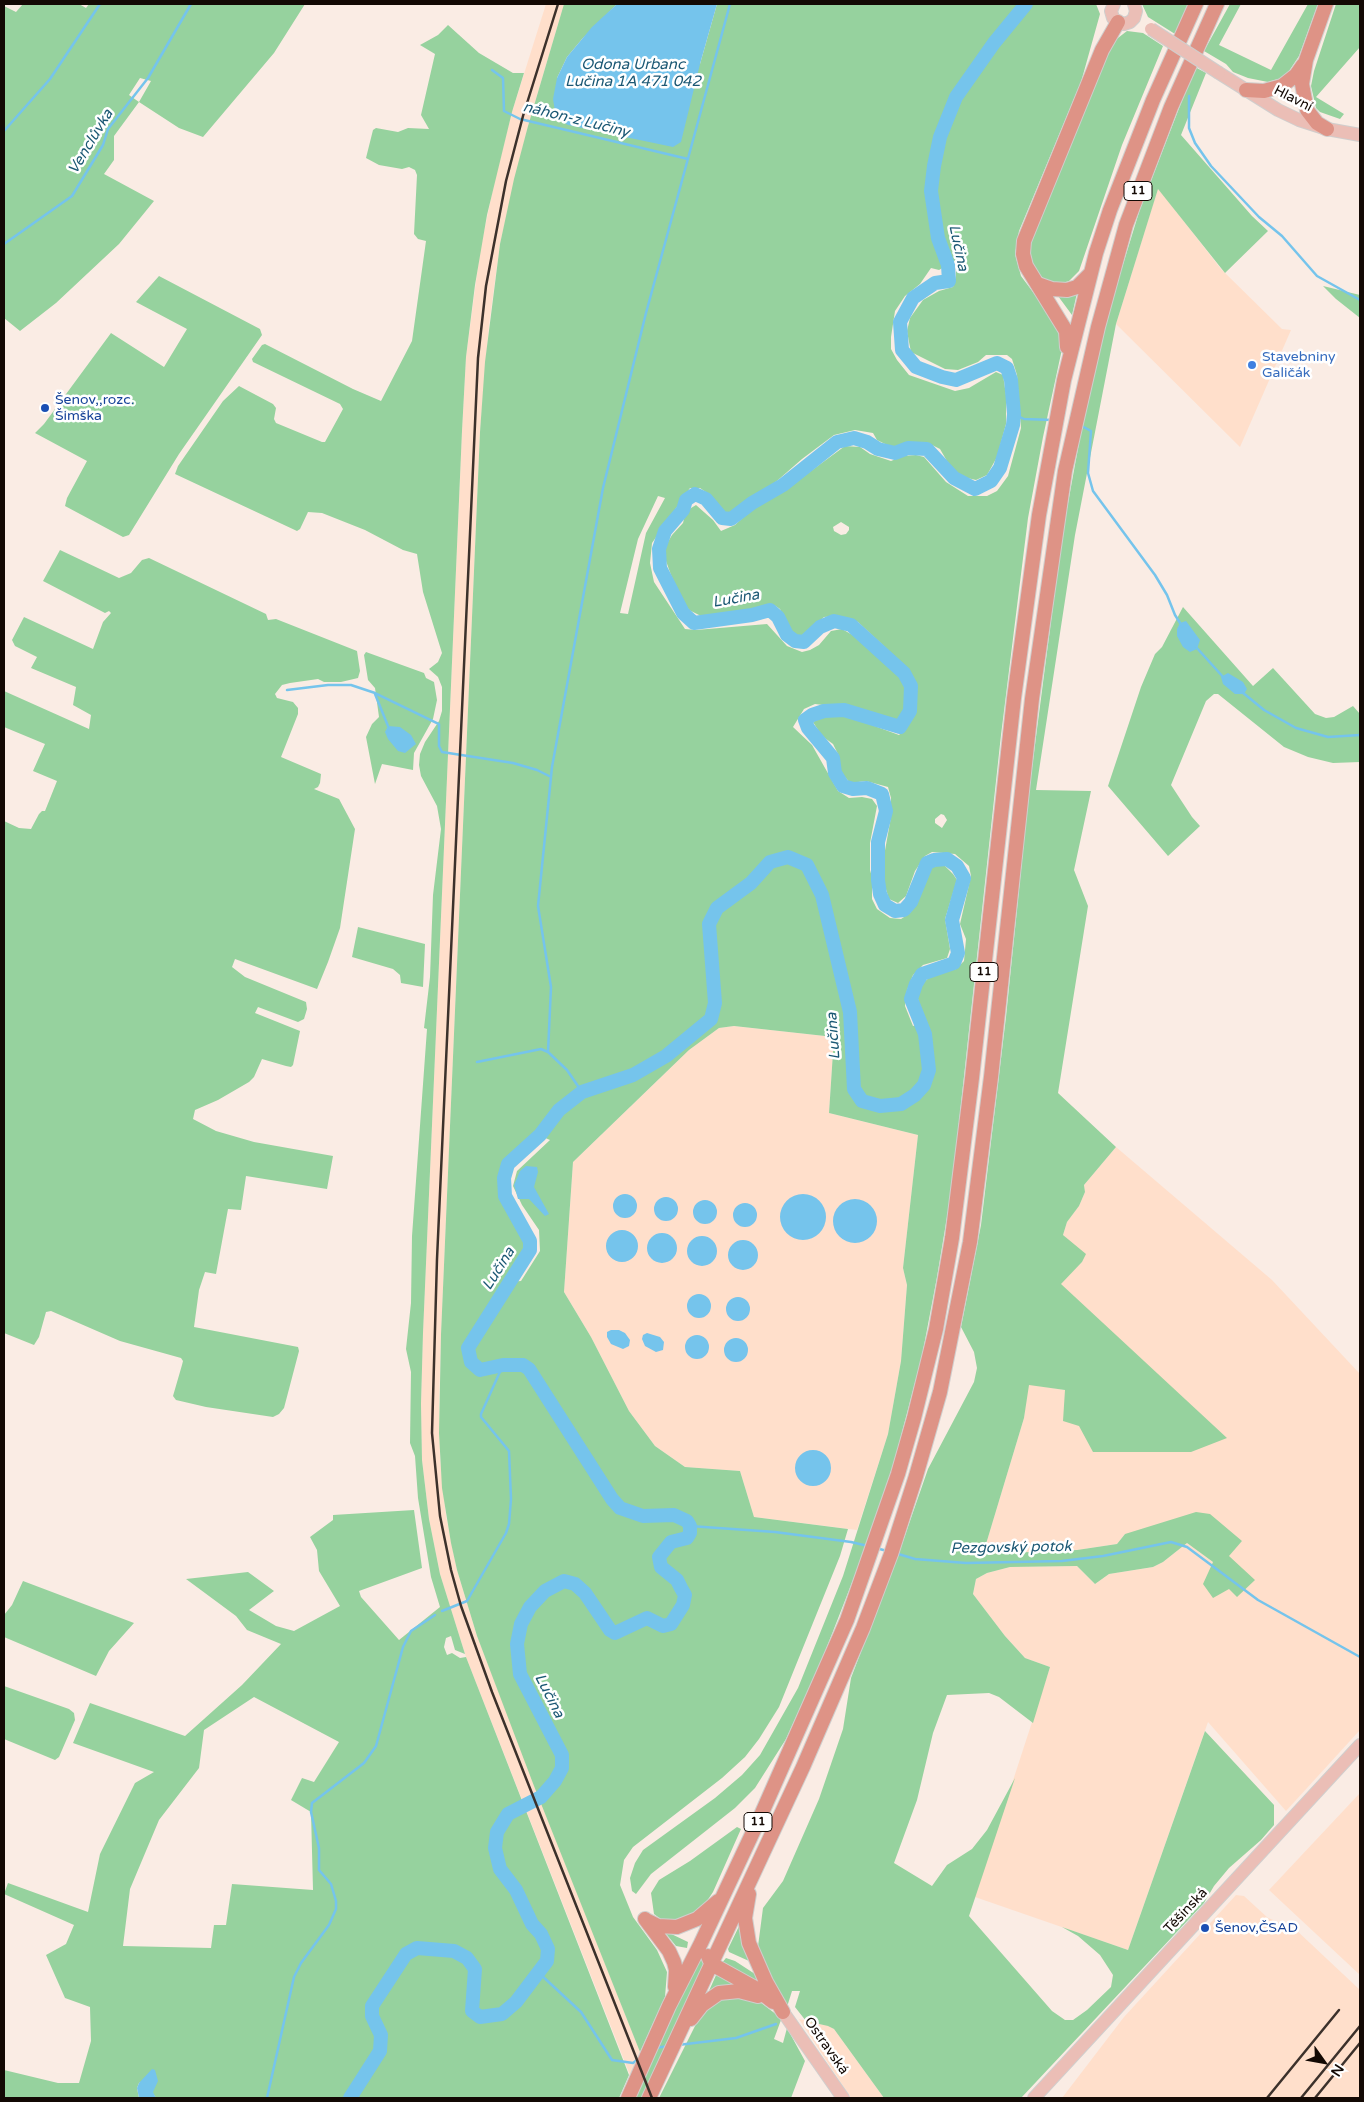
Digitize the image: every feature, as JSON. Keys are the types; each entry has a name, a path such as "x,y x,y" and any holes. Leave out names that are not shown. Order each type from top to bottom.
{"highway":[{"name":"11","path":"628,2098 669,2006 761,1815 847,1620 898,1474 914,1418 936,1329 952,1238 972,1078 1014,698 1040,515 1064,380 1096,253 1125,168 1196,4"},
{"name":"11","path":"649,2098 864,1628 914,1484 940,1392 970,1242 992,1067 1032,699 1065,471 1098,327 1126,225 1171,107 1217,4"},
{"path":"1326,4 1306,60 1302,84 1304,100 1310,115 1327,129"},
{"path":"1064,380 1062,370 1067,345 1066,331 1030,273 1024,260 1023,248 1026,235 1102,50 1118,22"},
{"path":"1246,90 1264,90 1282,86 1296,75 1306,60"},
{"path":"1038,284 1062,290 1077,287 1090,274 1096,253"},
{"path":"755,1868 748,1895 746,1928 756,1962 780,2009"},
{"path":"722,1898 707,1945 711,1963 755,1988 780,2009"},
{"path":"669,2006 676,1985 674,1962 646,1919 658,1926 682,1925 697,1919 722,1898"},
{"path":"675,2042 702,2005 719,1994 732,1990 745,1992 780,2009"}],"main road":[{"path":"1113,4 1112,15 1118,22 1126,24 1134,18 1136,11 1134,4"},
{"name":"Hlavní","path":"1134,18 1246,90 1295,118 1327,129 1360,135"},
{"name":"Těšínská","path":"1034,2098 1360,1745"},
{"name":"Ostravská","path":"780,2009 843,2098"}],"shaded area":[{"path":"546,4 564,4 528,126 500,244 489,325 480,432 441,1334 440,1458 446,1516 457,1570 477,1636 658,2098 639,2098 466,1657 440,1574 429,1519 422,1460 423,1333 466,357 480,251 495,179 512,112"},
{"path":"1158,188 1221,269 1282,329 1291,330 1240,447 1116,324"},
{"path":"734,1026 834,1037 829,1113 918,1135 903,1268 907,1285 901,1361 888,1434 857,1530 754,1517 740,1471 685,1467 655,1446 629,1411 591,1337 564,1292 573,1162 689,1050 719,1028"},
{"path":"1116,1147 1272,1280 1360,1374 1360,1730 1286,1811 1208,1722 1128,1950 975,1897 1050,1667 1025,1658 1005,1636 973,1594 976,1579 987,1573 1010,1567 1077,1566 1095,1584 1109,1574 1153,1567 1163,1562 1187,1543 1213,1562 1210,1570 1228,1556 1242,1541 1125,1534 1117,1544 1077,1550 983,1554 1024,1418 1028,1384 1065,1390 1226,1438 1060,1284 1082,1262 1063,1235 1067,1222 1079,1206 1085,1192 1084,1185"},
{"path":"1360,1793 1360,1975 1269,1890"},
{"path":"1236,1895 1244,1896 1268,1918 1294,1928 1360,1990 1360,2098 1062,2098 1124,2017"},
{"path":"799,2019 829,2026 834,2029 884,2098 851,2098"}],"green space":[{"path":"23,4 79,4 86,8 89,4 305,4 274,53 203,137 179,128 139,102 114,136 114,160 104,174 154,201 119,244 56,303 20,331 4,318 4,6 16,12","holes":["140,78 151,81 139,102 129,95"]},
{"path":"564,4 617,4 567,57 557,78 700,64 717,4 1096,4 1100,14 1081,82 1019,231 1015,254 1021,276 1050,315 1060,332 1062,349 1028,518 1001,735 952,1187 922,1356 890,1478 876,1521 821,1662 786,1739 755,1788 735,1808 651,1874 636,1894 632,1891 630,1878 635,1863 643,1850 715,1798 742,1775 760,1755 798,1688 843,1576 888,1434 901,1361 907,1285 903,1268 918,1135 829,1113 834,1037 734,1026 719,1028 689,1050 573,1162 564,1292 591,1337 629,1411 655,1446 685,1467 740,1471 754,1517 848,1529 840,1556 779,1707 759,1739 745,1757 722,1778 633,1847 624,1860 620,1885 633,1917 657,1950 667,1972 665,1997 640,2052 534,1786 477,1636 457,1570 442,1488 439,1433 441,1334 480,432 485,362 500,244 528,126","holes":["956,260 956,276 953,287 939,291 923,300 910,318 907,331 911,352 945,369 958,370 978,362 986,355 1007,355 1012,359 1017,375 1021,428 1008,476 997,491 987,496 968,496 946,482 924,457 916,455 903,456 891,461 870,454 860,447 845,446 781,493 750,511 735,525 721,531 713,520 696,505 686,511 683,523 672,535 665,547 666,561 671,575 681,598 689,610 701,616 717,616 742,614 774,605 780,609 791,633 802,638 824,617 840,616 858,622 910,674 917,692 916,709 907,727 899,735 850,717 826,716 813,722 822,736 833,744 839,756 840,771 850,783 866,781 888,787 891,798 891,817 884,856 885,886 889,899 898,903 906,896 915,871 925,856 932,852 955,854 969,866 971,876 960,924 966,939 964,961 956,969 931,976 923,983 917,996 925,1022 913,1026 905,1006 907,990 913,975 923,965 947,958 950,949 945,919 957,880 943,864 930,868 919,899 910,913 901,919 890,918 877,909 872,899 872,877 870,870 870,843 877,806 872,799 862,797 849,798 838,791 812,745 793,727 804,709 815,704 857,709 897,721 903,714 907,701 905,682 856,637 842,629 831,631 819,645 802,652 787,646 767,624 696,630 685,629 654,582 650,563 652,543 690,488 700,488 710,495 722,514 731,515 834,435 855,430 873,433 877,440 893,448 914,443 928,443 940,449 951,468 963,477 976,480 987,475 997,457 1006,424 1006,395 1003,375 996,372 969,388 955,391 909,375 891,349 895,311 905,296 920,284 931,268 939,270","658,496 665,498 646,533 628,614 620,613 638,539","841,522 849,527 849,530 846,534 841,535 834,531 833,527","941,814 947,820 942,828 935,823 935,819","536,1134 550,1140 517,1171 513,1186 522,1205 539,1230 540,1251 521,1281 508,1282 526,1251 527,1241 502,1198 500,1187 501,1175 509,1159"]},
{"path":"1142,4 1188,4 1175,34 1148,17"},
{"path":"1230,4 1241,4 1219,45 1271,70 1308,4 1318,4 1299,56 1285,77 1268,82 1248,78 1233,72 1226,64 1204,51"},
{"path":"1336,4 1360,4 1360,47 1316,97 1344,114 1340,119 1320,112 1316,108 1311,86 1314,71"},
{"path":"448,25 479,53 513,73 524,73 512,112 487,215 475,285 466,357 423,1333 422,1460 429,1519 440,1574 465,1654 455,1650 451,1636 446,1638 444,1647 447,1655 452,1653 460,1658 466,1657 629,2075 619,2098 156,2098 144,2080 139,2083 137,2088 139,2098 4,2098 4,2070 58,2083 79,2083 91,2041 90,2007 65,1998 46,1955 66,1944 74,1925 4,1894 8,1883 88,1912 100,1854 135,1783 154,1772 73,1743 90,1703 185,1736 242,1685 281,1644 247,1630 236,1616 186,1579 248,1572 274,1591 249,1610 276,1626 294,1631 340,1606 319,1571 317,1550 310,1537 333,1520 333,1515 414,1510 422,1568 359,1591 361,1597 399,1640 440,1607 431,1577 418,1498 415,1456 410,1443 411,1372 406,1349 411,1303 412,1236 427,1029 424,1028 430,977 433,895 441,829 437,806 421,776 419,765 420,754 425,742 439,721 442,711 442,687 438,677 429,669 438,662 442,653 423,592 417,554 403,550 365,530 322,513 308,512 300,529 297,531 175,474 178,466 223,401 239,386 273,404 276,408 274,419 276,423 325,442 343,409 340,404 253,362 252,359 262,345 265,344 353,389 381,401 412,341 426,241 418,239 414,234 417,175 415,170 409,167 402,169 379,165 366,158 373,130 376,128 398,132 408,128 429,129 421,115 435,54 420,45 438,35","holes":["254,1697 339,1742 314,1782 302,1778 291,1800 311,1812 313,1890 232,1884 226,1925 214,1925 211,1948 123,1946 130,1889 159,1820 199,1768 204,1730"]},
{"path":"1127,31 1143,33 1163,46 1122,145 1079,271 1069,281 1060,284 1049,284 1033,268 1029,255 1029,242 1105,58 1114,41"},
{"path":"1195,67 1206,73 1181,135 1252,216 1268,231 1225,273 1158,189 1116,324 1075,535 1036,790 1091,791 1074,870 1088,906 1058,1093 1116,1147 1084,1185 1085,1192 1079,1206 1067,1222 1063,1235 1086,1254 1082,1262 1061,1284 1227,1438 1191,1452 1093,1452 1079,1426 1063,1421 1065,1390 1029,1385 1024,1418 983,1554 1077,1550 1117,1544 1125,1534 1196,1512 1210,1514 1242,1541 1229,1556 1255,1580 1237,1597 1229,1589 1213,1598 1203,1584 1213,1562 1187,1543 1163,1562 1153,1567 1109,1574 1095,1584 1077,1566 1010,1567 987,1573 976,1579 973,1594 1005,1636 1025,1658 1050,1667 1033,1723 999,1697 989,1693 947,1695 933,1733 917,1800 894,1863 932,1886 947,1865 972,1849 987,1830 1015,1778 969,1916 1052,2011 1065,2020 1073,2020 1087,2010 1111,1987 1113,1975 1100,1955 1078,1936 1062,1927 1128,1950 1205,1731 1274,1805 1274,1825 1261,1840 1229,1868 1214,1886 1204,1903 1021,2098 884,2098 834,2029 806,2021 795,2007 800,1991 792,1991 787,2007 757,1954 763,1908 783,1881 819,1799 843,1729 851,1678 902,1544 928,1469 974,1382 977,1368 974,1352 961,1327 981,1225 1006,1017 1029,791 1062,536 1083,421 1105,323 1140,209"},
{"path":"159,276 260,329 262,335 179,454 129,535 123,537 65,506 67,498 87,461 35,433 44,424 111,333 164,367 187,329 136,302"},
{"path":"1323,286 1360,295 1360,318 1336,299"},
{"path":"1077,293 1072,315 1058,296"},
{"path":"60,550 119,578 131,573 142,560 149,558 266,614 268,620 276,619 357,651 360,671 358,678 341,682 324,682 318,679 290,683 282,685 275,694 277,698 293,702 298,708 298,714 281,757 321,774 320,783 314,789 339,799 355,829 340,928 328,962 317,989 235,959 232,967 245,977 306,1002 307,1009 304,1019 298,1022 258,1007 255,1013 300,1031 293,1065 291,1067 262,1059 254,1077 249,1082 218,1100 195,1110 193,1119 216,1131 254,1142 333,1156 327,1189 246,1176 241,1210 228,1209 216,1274 205,1272 199,1290 194,1327 298,1347 299,1351 284,1408 273,1417 206,1407 176,1400 173,1396 183,1361 181,1358 120,1341 51,1311 46,1312 39,1337 34,1345 4,1333 4,821 19,828 31,829 39,814 45,811 57,781 33,771 45,744 4,727 4,691 89,729 91,715 73,705 76,687 31,668 37,657 15,646 12,640 24,617 93,649 103,622 111,613 109,611 105,613 43,581"},
{"path":"1183,607 1253,686 1273,668 1315,714 1326,718 1334,717 1353,706 1360,714 1360,762 1333,763 1308,757 1284,747 1218,694 1214,694 1206,701 1171,785 1200,826 1168,856 1108,786 1141,687 1155,654 1162,647"},
{"path":"366,652 424,673 426,678 434,682 437,700 433,719 414,753 413,770 382,764 375,784 366,737 372,724 379,717 375,688 368,680 364,655"},
{"path":"358,927 425,944 423,987 401,983 400,975 393,969 352,957"},
{"path":"23,1581 134,1623 109,1651 96,1676 4,1637 4,1615 12,1605"},
{"path":"4,1686 69,1709 74,1713 75,1720 59,1757 55,1760 4,1739"},
{"path":"737,1827 741,1829 713,1892 701,1910 672,1922 662,1920 654,1914 651,1893 659,1880 690,1861"},
{"path":"742,1920 750,1961 729,1952 728,1949"},
{"path":"663,1930 688,1942 687,1948 676,1946"},
{"path":"701,1955 706,1962 644,2098 634,2098"},
{"path":"726,1958 735,1961 755,1974 759,1980 758,1982 721,1964"},
{"path":"717,1973 750,1987 708,1993"},
{"path":"729,1997 756,1999 777,2015 781,2020 774,2039 783,2043 787,2028 805,2061 791,2098 659,2098 699,2018 714,2002"}],"water":[{"name":"Odona Urbanc Lučina 1A 471 042","path":"617,4 717,4 681,142 673,147 568,125 556,117 553,99 557,78 567,57 592,27"},
{"path":"1186,621 1200,640 1197,649 1190,652 1183,647 1177,636 1177,629 1180,623"},
{"path":"1228,673 1243,682 1247,689 1244,694 1235,694 1223,684 1221,677"},
{"path":"388,726 400,727 411,735 416,744 405,753 398,751 385,732"},
{"path":"526,1166 537,1167 538,1172 534,1187 549,1214 545,1216 529,1199 518,1199 514,1185 520,1171"},
{"path":"625,1194 630,1195 636,1201 636,1211 630,1217 625,1218 620,1217 614,1211 613,1206 614,1201 620,1195"},
{"path":"803,1194 816,1198 822,1204 826,1217 822,1230 816,1236 803,1240 790,1236 784,1230 780,1217 784,1204 790,1198"},
{"path":"666,1197 671,1198 677,1204 677,1214 671,1220 666,1221 661,1220 655,1214 654,1209 655,1204 661,1198"},
{"path":"859,1199 871,1205 876,1212 876,1230 871,1237 864,1242 851,1243 839,1237 834,1230 833,1217 839,1205 846,1200"},
{"path":"705,1200 710,1201 716,1207 716,1217 710,1223 705,1224 700,1223 694,1217 693,1212 694,1207 700,1201"},
{"path":"745,1203 750,1204 756,1210 756,1220 750,1226 745,1227 740,1226 734,1220 733,1215 734,1210 740,1204"},
{"path":"622,1230 628,1231 633,1235 637,1240 637,1252 633,1257 628,1261 622,1262 616,1261 611,1257 607,1252 606,1246 607,1240 611,1235 616,1231"},
{"path":"662,1233 673,1237 677,1248 673,1259 662,1263 651,1259 647,1248 651,1237"},
{"path":"702,1236 713,1240 717,1251 713,1262 702,1266 691,1262 687,1251 691,1240"},
{"path":"743,1240 754,1244 758,1255 754,1266 743,1270 732,1266 728,1255 732,1244"},
{"path":"699,1294 704,1295 710,1301 710,1311 704,1317 699,1318 694,1317 688,1311 687,1306 688,1301 694,1295"},
{"path":"738,1297 747,1300 750,1309 747,1318 738,1321 729,1318 726,1309 729,1300"},
{"path":"619,1330 625,1333 630,1340 629,1346 623,1349 611,1344 607,1337 607,1332"},
{"path":"647,1333 660,1337 664,1342 663,1350 656,1352 645,1346 642,1339 643,1335"},
{"path":"697,1335 706,1338 709,1347 706,1356 697,1359 688,1356 685,1347 688,1338"},
{"path":"736,1338 741,1339 747,1345 747,1355 741,1361 736,1362 731,1361 725,1355 724,1350 725,1345 731,1339"},
{"path":"813,1450 820,1451 826,1455 830,1461 830,1475 826,1481 820,1485 813,1486 806,1485 800,1481 796,1475 795,1468 796,1461 800,1455 806,1451"},
{"path":"152,2069 155,2070 158,2081 153,2092 156,2098 139,2098 137,2088 139,2083"}],"waterway":[{"path":"4,131 50,79 100,4"},
{"name":"Venclůvka","path":"4,244 72,196 103,145 108,129 148,78 191,4"},
{"path":"582,1092 567,1070 548,1052 551,987 538,906 552,767 603,488 646,313 730,4"},
{"name":"Lučina","path":"350,2098 380,2051 381,2035 372,2016 372,2006 406,1954 417,1948 454,1951 467,1958 475,1969 472,2011 480,2017 502,2014 516,2002 547,1961 548,1949 541,1934 532,1924 516,1890 500,1869 495,1848 497,1832 508,1814 541,1797 555,1781 562,1768 562,1755 520,1674 517,1644 521,1624 530,1607 545,1591 564,1581 575,1584 585,1593 610,1630 615,1633 647,1618 663,1626 671,1624 683,1605 685,1595 677,1580 661,1567 659,1557 671,1542 687,1538 690,1533 690,1526 687,1521 674,1515 643,1516 620,1508 612,1499 529,1369 523,1365 503,1365 480,1370 471,1362 468,1348 530,1250 530,1241 505,1196 504,1178 508,1164 540,1135 559,1110 582,1092 633,1075 666,1056 711,1019 715,1003 709,924 717,908 751,883 770,862 788,857 807,865 822,895 850,1012 854,1089 862,1101 880,1106 901,1104 915,1095 924,1085 929,1070 925,1034 911,999 922,974 954,963 958,953 952,920 964,878 957,866 947,859 934,860 927,863 911,902 904,910 895,911 885,905 880,894 878,880 878,842 886,811 882,794 867,788 853,789 843,786 835,773 833,758 808,728 805,720 812,715 824,711 844,710 900,727 910,711 911,686 904,673 851,625 834,621 820,627 804,642 795,641 787,635 778,617 770,610 752,615 694,623 683,613 660,568 659,549 665,531 683,510 686,500 695,494 706,499 722,518 731,519 752,503 783,485 837,442 854,438 867,442 878,449 895,453 908,448 927,449 954,478 975,489 991,481 1000,468 1013,425 1014,414 1011,380 1007,368 997,363 956,380 916,367 902,350 900,322 913,298 935,283 949,281 948,265 938,238 931,191 940,137 956,97 994,43 1026,4"},
{"name":"náhon-z Lučiny","path":"492,70 503,78 504,111 520,119 688,159"},
{"path":"1189,96 1189,128 1195,143 1211,166 1259,217 1282,236 1317,276 1360,300"},
{"path":"1014,414 1024,419 1053,420"},
{"path":"1080,425 1091,431 1088,473 1093,491 1155,575 1182,626"},
{"path":"1196,647 1224,678"},
{"path":"287,690 328,685 351,685 375,693 439,724 439,746 442,752 513,763 537,770 551,777"},
{"path":"1242,692 1264,710 1296,728 1328,737 1360,735"},
{"path":"375,694 388,726"},
{"path":"477,1062 541,1049 548,1052"},
{"path":"442,1611 467,1601 506,1533 509,1524 511,1499 509,1451 481,1417 503,1365"},
{"name":"Pezgovský potok","path":"690,1526 775,1532 868,1546"},
{"name":"Pezgovský potok","path":"895,1553 915,1559 966,1563 1062,1561 1103,1556 1171,1542 1187,1547 1258,1600 1360,1657"},
{"name":"Pezgovský potok","path":"876,1548 887,1551"},
{"path":"267,2098 294,1977 301,1963 329,1925 336,1909 336,1901 331,1884 319,1870 319,1848 311,1812 312,1803 364,1763 376,1746 403,1647 411,1631 435,1615"},
{"path":"539,1973 581,2012 612,2060 633,2063 641,2057"},
{"path":"678,2045 736,2038 776,2024"},
{"path":"656,2048 668,2046"}],"railway":[{"path":"558,4 523,116 506,181 486,286 478,358 437,1259 432,1433 440,1516 451,1570 461,1606 492,1692 652,2098"},
{"path":"1267,2098 1339,2010"},
{"path":"1301,2098 1360,2026"},
{"path":"1315,2098 1360,2043"}],"place":[{"name":"Stavebniny Galičák","path":"1252,365"},
{"name":"Šenov,,rozc. Šimška","path":"45,408"},
{"name":"Šenov,ČSAD","path":"1205,1928"}]}
